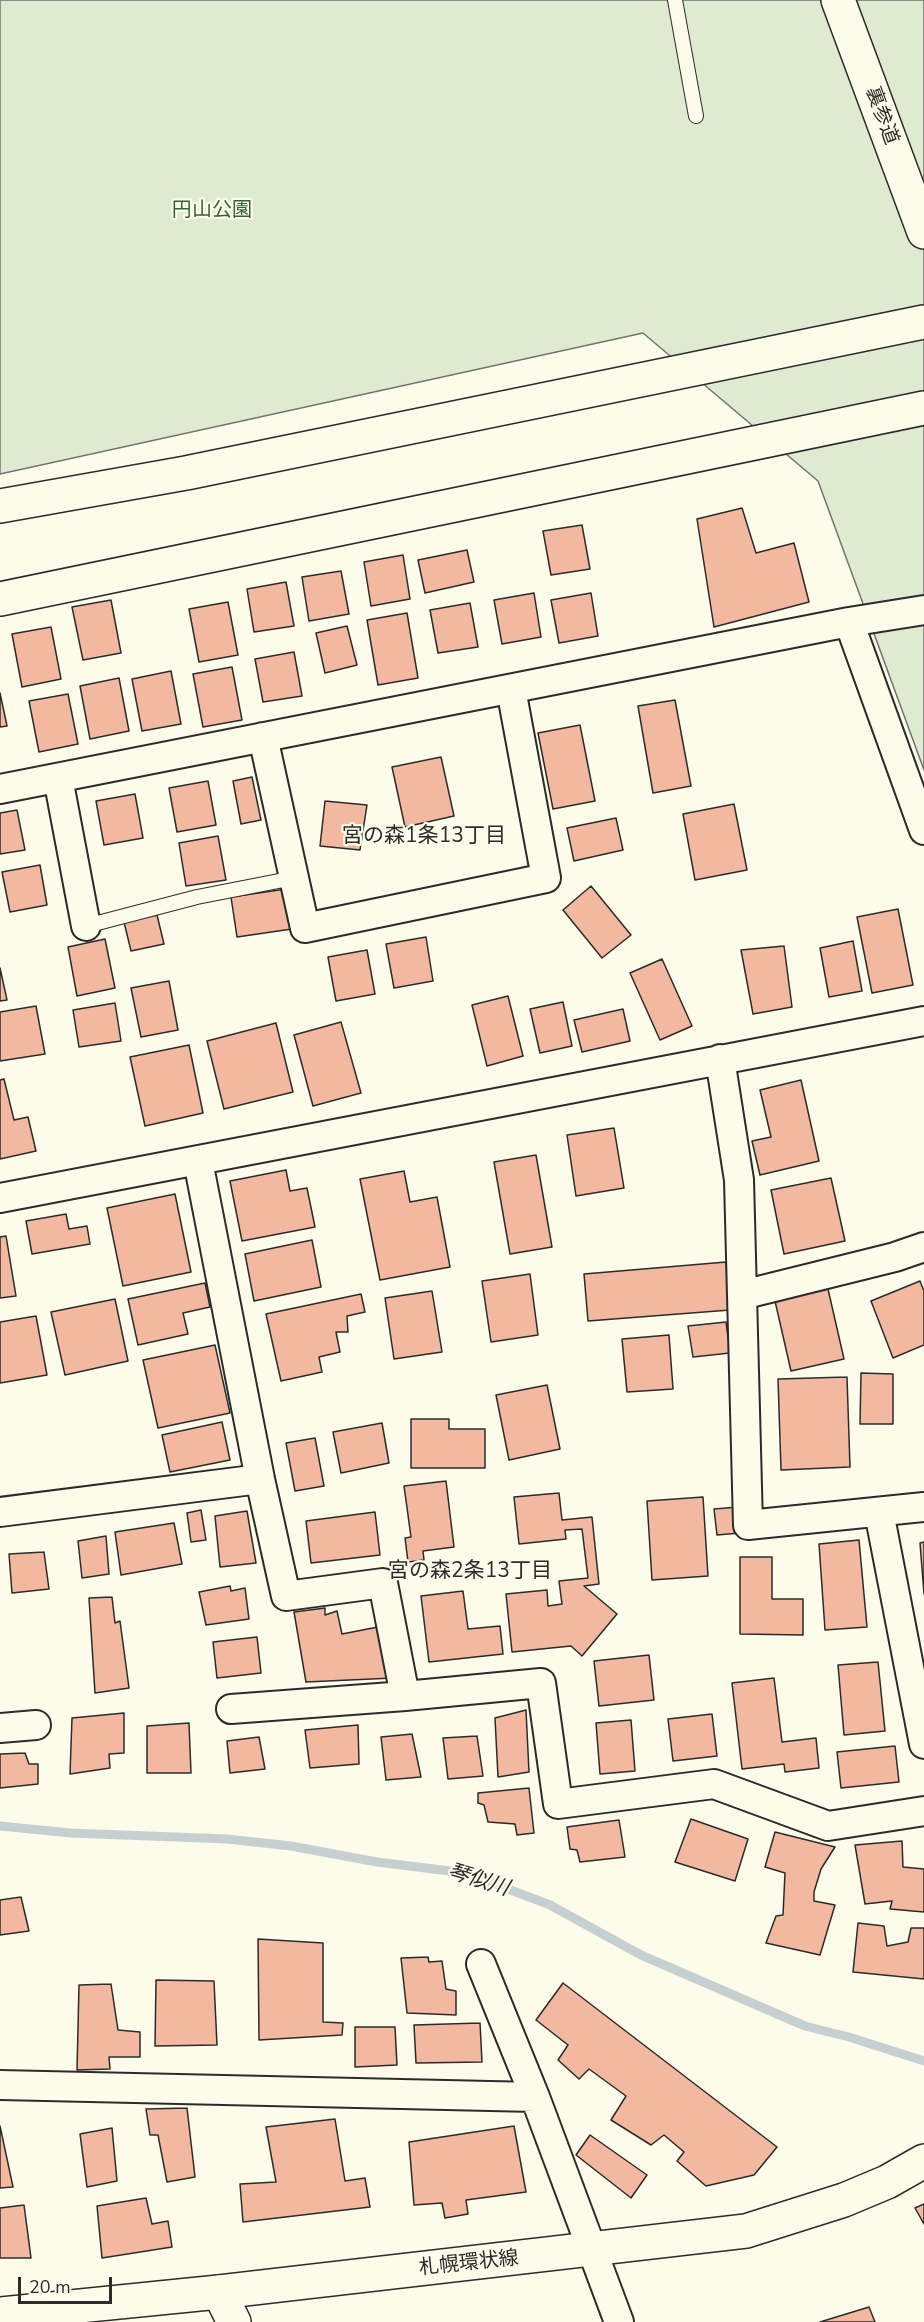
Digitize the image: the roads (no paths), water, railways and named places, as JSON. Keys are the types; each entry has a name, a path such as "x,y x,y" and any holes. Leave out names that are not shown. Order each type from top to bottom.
{"street":[{"name":"裏参道","path":"838,0 924,232"},
{"path":"0,506 186,473 924,322"},
{"path":"0,599 924,408"},
{"path":"0,789 849,622 924,610"},
{"path":"849,622 924,830"},
{"path":"263,737 305,928 546,878 511,689"},
{"path":"58,778 86,926"},
{"path":"0,1198 924,1021"},
{"path":"720,1059 739,1180 747,1525 924,1507"},
{"path":"198,1161 260,1479 286,1596 383,1583 405,1696"},
{"path":"742,1295 894,1257 924,1247"},
{"path":"0,1512 260,1479"},
{"path":"879,1512 924,1744"},
{"path":"231,1709 541,1683 558,1804 714,1784 828,1826 924,1812"},
{"path":"0,1728 36,1725"},
{"path":"481,1964 594,2250 619,2322"},
{"path":"0,2085 535,2097"},
{"name":"札幌環状線","path":"0,2314 219,2292 746,2231 844,2200 886,2182 924,2161"},
{"path":"219,2292 234,2322"}],"lane":[{"path":"675,0 696,116"},
{"path":"86,926 197,897 294,878"}],"waterway":[{"name":"琴似川","path":"0,1826 71,1833 227,1839 291,1846 377,1862 466,1873 550,1905 641,1955 805,2026 849,2037 924,2061"}],"district":[{"name":"宮の森1条13丁目","path":"424,837"},
{"name":"宮の森2条13丁目","path":"470,1572"}],"park label":[{"name":"円山公園","path":"212,211"}]}
